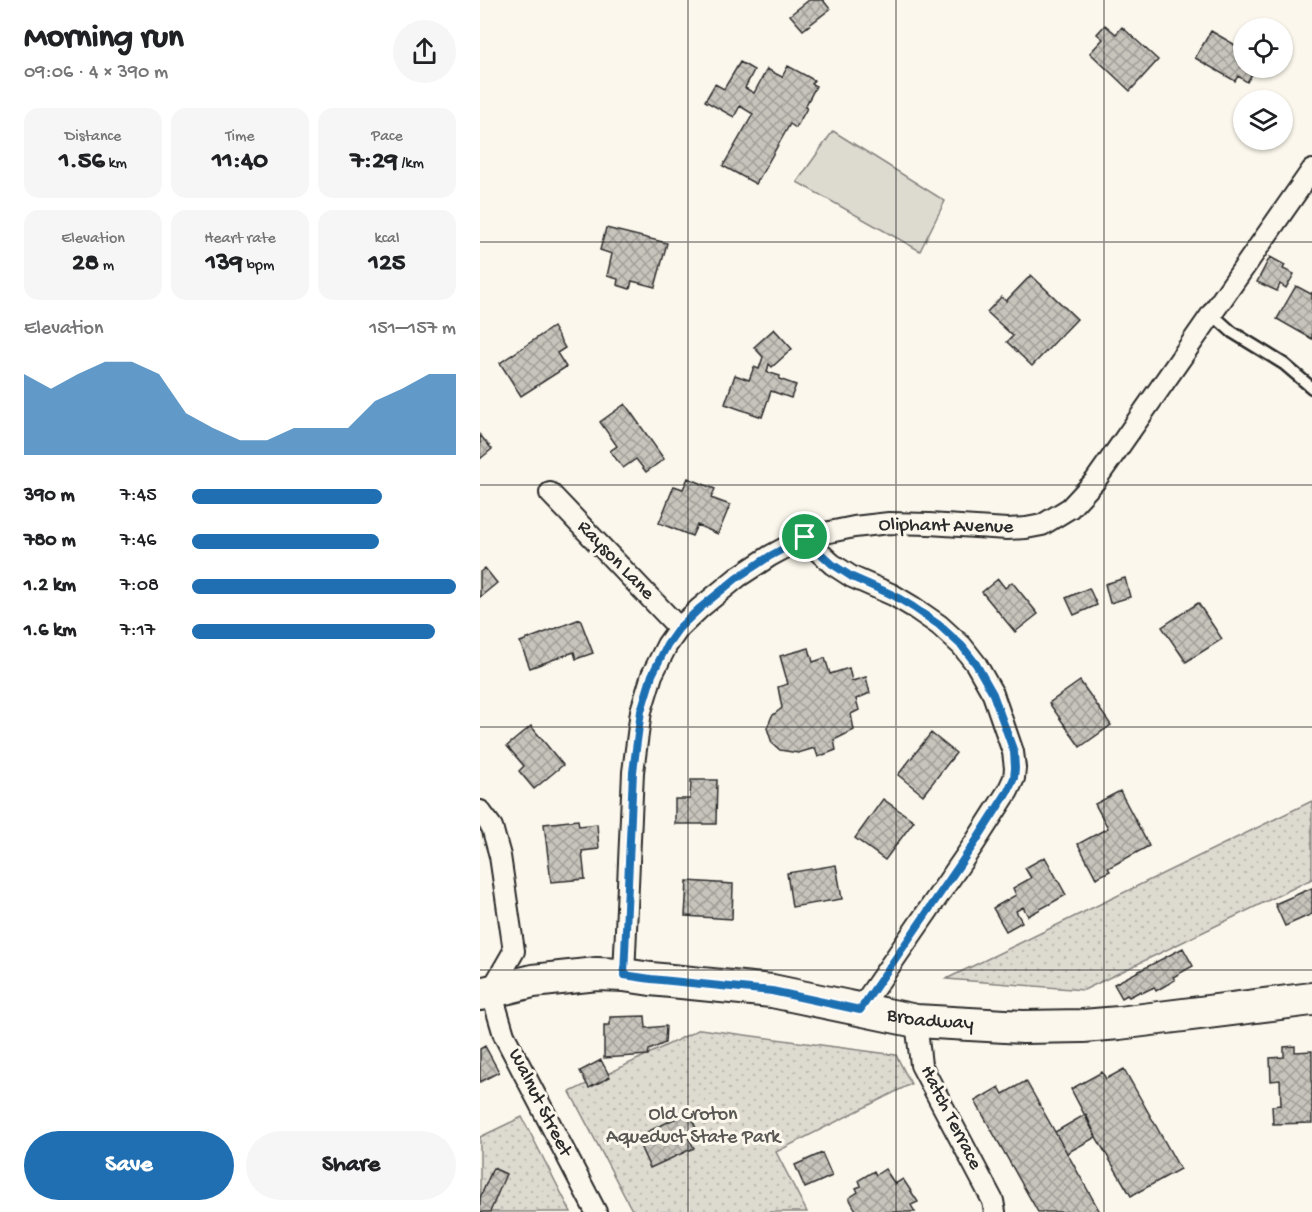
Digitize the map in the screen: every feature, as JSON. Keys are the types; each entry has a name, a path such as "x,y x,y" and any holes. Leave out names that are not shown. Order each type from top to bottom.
{"main road":[{"name":"Broadway","path":"485,993 533,981 597,974 624,975 772,991 916,1021 1023,1027 1119,1023 1312,999"}],"street":[{"name":"Oliphant Avenue","path":"624,975 633,772 641,711 652,675 667,645 679,628 738,577 805,537 854,527 889,524 1026,528 1042,525 1070,508 1095,481 1312,170"},
{"name":"Rayson Lane","path":"550,493 679,628"},
{"path":"805,537 832,564 852,577 893,595 913,607 939,625 962,646 976,664 993,694 1014,752 1014,778 1008,791 860,1010"},
{"path":"480,811 492,827 500,856 514,951 485,993"},
{"name":"Walnut Street","path":"485,993 504,1035 596,1212"},
{"name":"Hatch Terrace","path":"916,1021 921,1065 993,1201 995,1212"}],"lane":[{"path":"1212,314 1232,332 1284,364 1312,388"}],"green space":[{"path":"833,131 945,201 920,251 797,182"},
{"path":"1312,801 1312,879 1084,990 946,979"},
{"name":"Old Croton Aqueduct State Park","path":"700,1029 896,1055 911,1084 776,1152 807,1212 633,1212 570,1092"},
{"path":"522,1117 571,1212 480,1212 480,1137"}],"building":[{"path":"809,0 823,0 830,9 803,30 790,15"},
{"path":"1105,25 1116,34 1122,27 1158,60 1130,91 1090,53 1103,39 1097,34"},
{"path":"1211,31 1233,44 1233,78 1237,78 1235,81 1195,58"},
{"path":"740,62 754,70 745,88 754,93 767,69 782,77 788,66 814,80 812,84 816,86 796,128 790,124 756,184 723,166 753,114 740,106 734,117 705,101 715,84 724,89"},
{"path":"606,228 667,243 655,287 632,281 630,289 617,285 618,279 607,276 612,254 600,250"},
{"path":"1270,257 1285,265 1283,269 1294,274 1286,288 1280,284 1277,291 1257,282"},
{"path":"1031,275 1077,319 1032,366 1007,342 1013,336 987,312 1001,297 1006,301"},
{"path":"1296,286 1311,294 1312,292 1312,339 1277,319"},
{"path":"553,327 565,348 557,353 566,367 521,396 500,363"},
{"path":"774,329 792,349 772,367 769,364 767,372 796,385 791,398 771,391 762,417 725,404 735,375 749,380 754,367 759,369 763,357 754,347"},
{"path":"625,404 664,459 646,472 636,459 623,468 610,451 617,446 600,422"},
{"path":"480,435 492,449 480,459"},
{"path":"688,478 715,489 711,498 730,505 718,534 697,525 692,536 659,523 674,486 683,489"},
{"path":"485,568 497,583 480,597 480,572"},
{"path":"1125,578 1130,597 1110,603 1105,584"},
{"path":"998,579 1005,588 1012,582 1038,614 1015,632 982,592"},
{"path":"1089,588 1097,605 1074,615 1066,598"},
{"path":"1198,603 1222,639 1186,662 1162,627"},
{"path":"580,619 593,653 576,659 574,652 530,668 520,642"},
{"path":"809,648 813,662 825,658 830,674 849,668 852,681 866,677 870,693 856,699 859,710 851,714 854,730 834,740 836,750 818,757 815,748 798,753 780,750 772,743 767,728 772,716 782,708 778,687 788,684 780,656"},
{"path":"1080,681 1111,725 1080,747 1049,703"},
{"path":"531,726 563,765 534,789 519,771 524,766 507,746"},
{"path":"931,733 956,753 923,795 898,775"},
{"path":"691,780 717,780 716,824 675,824 675,799 690,799"},
{"path":"1120,791 1149,846 1108,868 1110,871 1096,878 1078,844 1108,828 1095,804"},
{"path":"883,799 914,821 885,860 855,838"},
{"path":"578,820 579,826 597,824 599,849 582,851 585,879 551,882 544,824"},
{"path":"1045,857 1066,895 1028,916 1023,907 1016,911 1022,922 1006,931 993,908 1016,895 1013,888 1031,878 1025,868"},
{"path":"836,865 842,899 792,907 787,873"},
{"path":"687,881 733,884 732,919 685,916"},
{"path":"1312,888 1312,914 1285,926 1275,904"},
{"path":"1183,948 1193,966 1173,977 1175,980 1156,991 1154,987 1122,998 1114,984"},
{"path":"645,1016 646,1028 666,1026 665,1043 649,1050 648,1055 604,1058 604,1025 610,1025 610,1017"},
{"path":"485,1046 499,1072 480,1082 480,1049"},
{"path":"1295,1046 1295,1052 1312,1051 1312,1123 1273,1124 1272,1106 1281,1105 1280,1080 1271,1081 1270,1058 1284,1057 1284,1047"},
{"path":"601,1060 610,1077 589,1088 580,1071"},
{"path":"1124,1069 1180,1169 1131,1196 1071,1089 1102,1072 1106,1079"},
{"path":"1026,1081 1100,1212 1038,1212 975,1101 999,1087 1003,1094"},
{"path":"689,1112 699,1135 689,1139 694,1148 650,1168 636,1137"},
{"path":"1086,1114 1096,1137 1067,1153 1055,1132"},
{"path":"822,1153 832,1176 805,1188 795,1165"},
{"path":"493,1168 506,1174 490,1212 480,1212 480,1198"},
{"path":"885,1169 895,1184 903,1179 918,1202 911,1205 915,1212 857,1212 849,1198 858,1192 856,1188 861,1186 859,1180 874,1171 876,1175"}],"route":[{"path":"805,537 832,564 852,577 893,595 913,607 939,625 962,646 976,664 993,694 1014,752 1014,778 1008,791 860,1010 772,991 624,975 633,772 641,711 652,675 667,645 679,628 700,608 738,577 805,537"}]}
